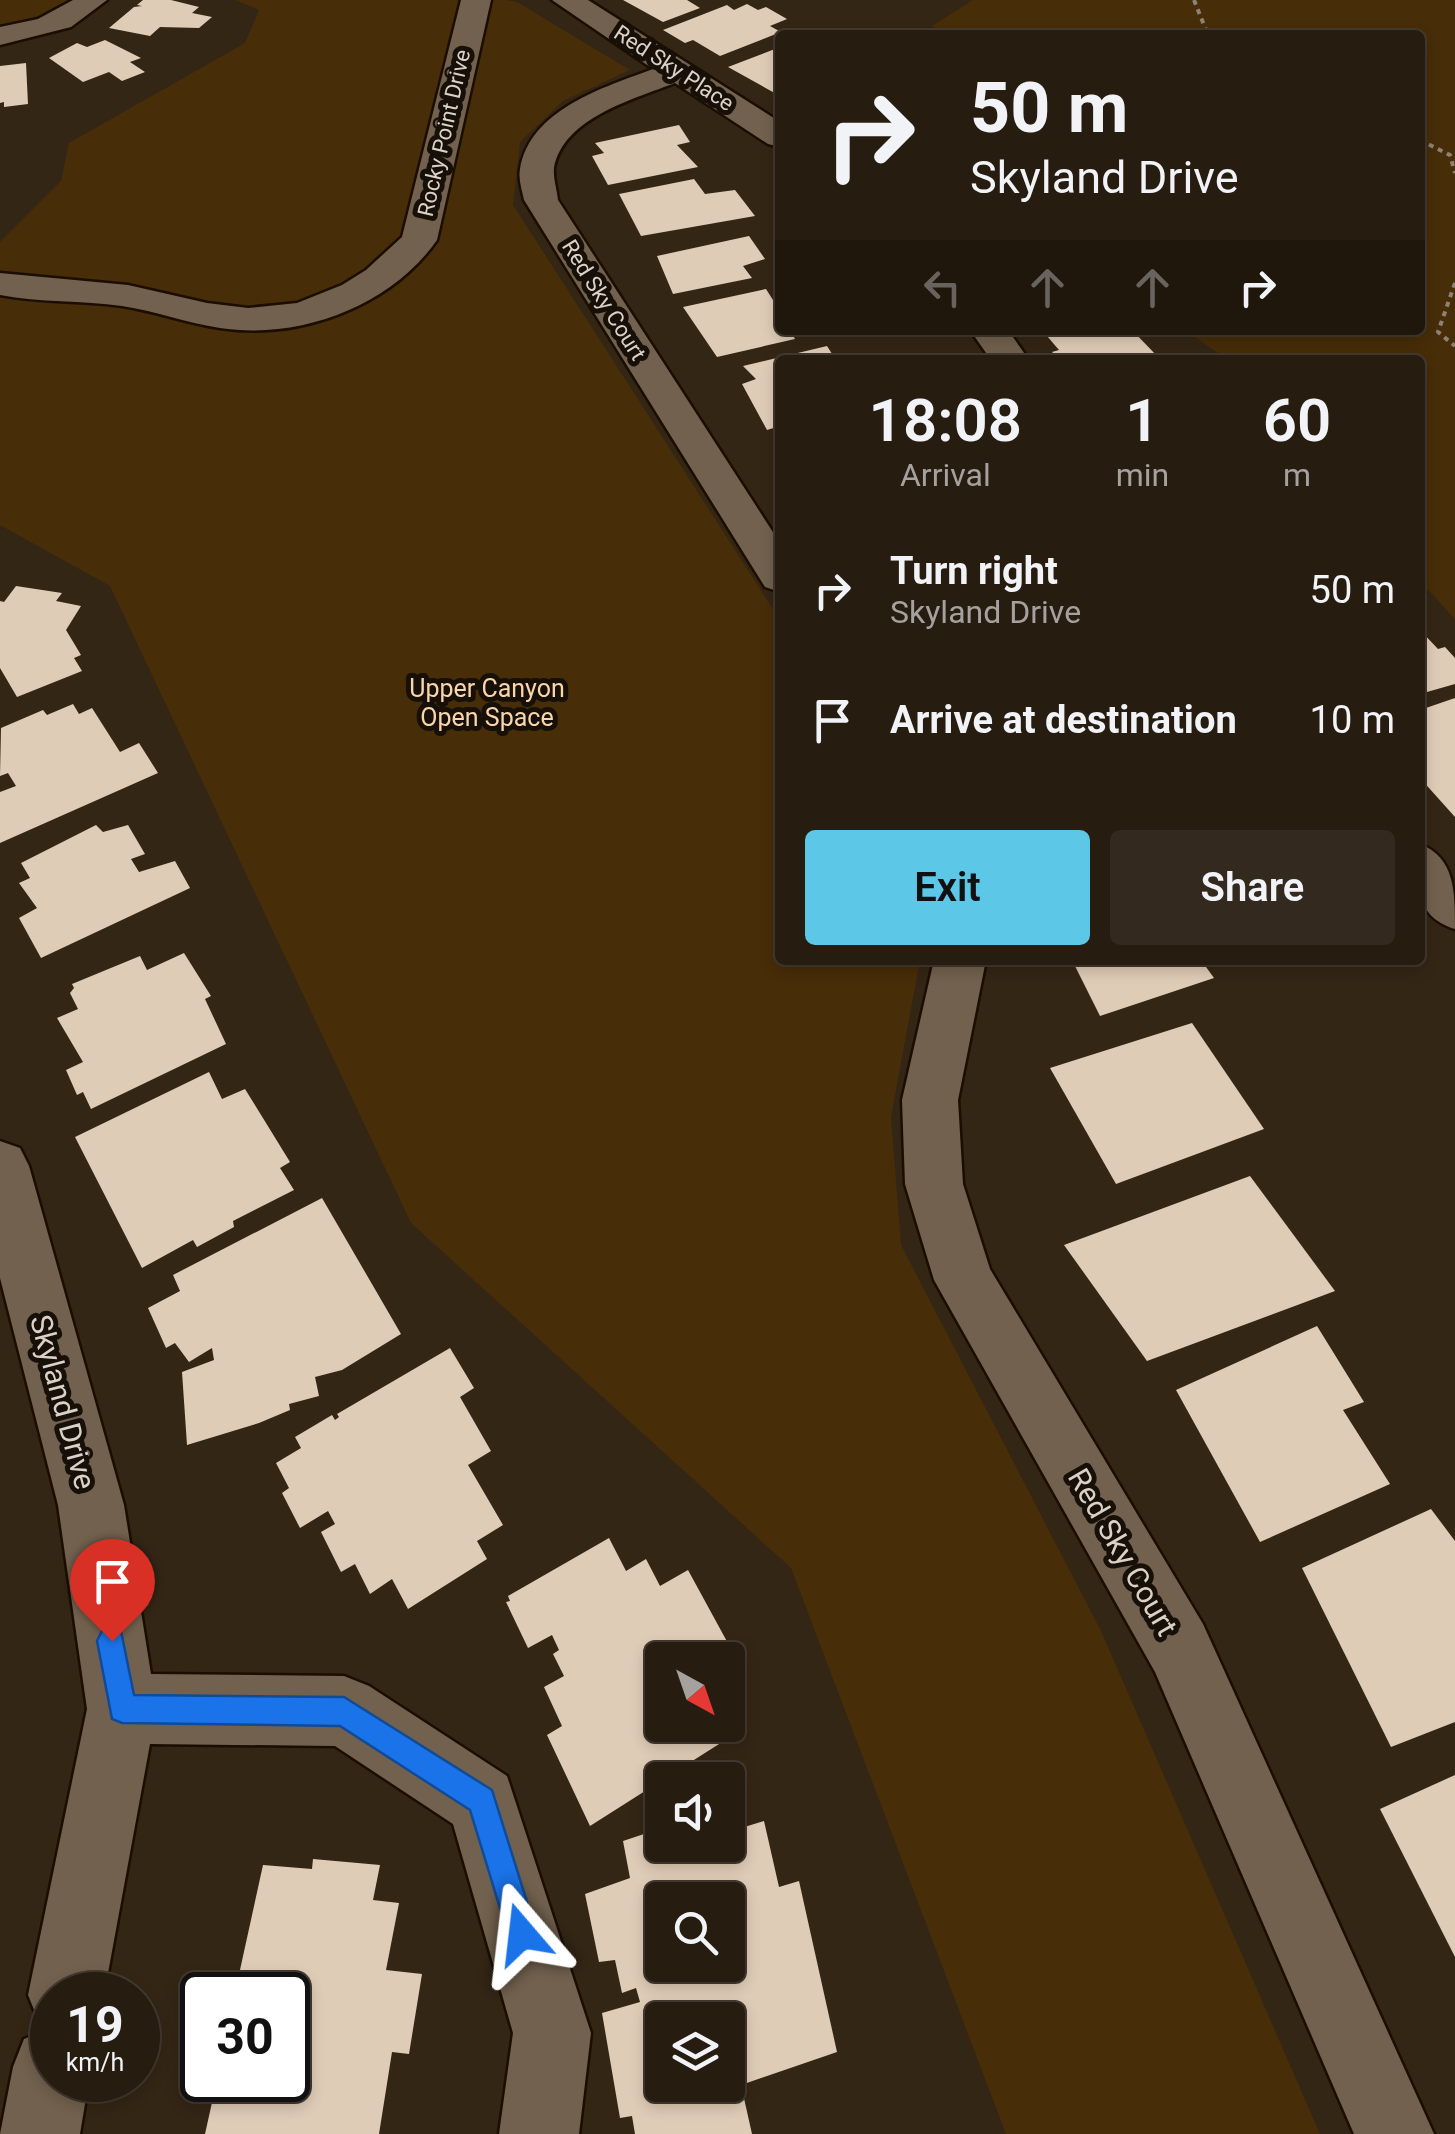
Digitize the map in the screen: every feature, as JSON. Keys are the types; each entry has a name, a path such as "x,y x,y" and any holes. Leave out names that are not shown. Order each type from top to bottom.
{"street":[{"path":"0,36 35,30 92,0"},
{"name":"Rocky Point Drive","path":"0,284 118,294 224,318 292,316 354,297 396,268 419,240 476,0"},
{"name":"Red Sky Place","path":"567,0 775,135"},
{"name":"Red Sky Court","path":"678,71 578,113 549,140 537,168 541,200 775,569"},
{"path":"1425,870 1455,909"},
{"name":"Red Sky Court","path":"959,965 930,1100 934,1184 964,1280 1179,1648 1394,2134"},
{"name":"Skyland Drive","path":"0,1166 91,1504 122,1709 71,1972"},
{"path":"122,1709 344,1711 482,1801 552,2033 539,2134"},
{"path":"40,2134 46,2102"}],"path":[{"path":"1194,0 1206,30"},
{"path":"1425,142 1450,154 1455,173"},
{"path":"1455,282 1438,332 1455,346"}],"green space":[{"path":"0,0 74,0 47,19 0,32"},
{"name":"Upper Canyon Open Space","path":"235,0 506,0 517,2 630,70 563,101 520,142 513,205 775,612 775,965 919,965 891,1117 901,1245 1101,1631 1320,2134 1006,2134 791,1568 411,1223 110,586 0,525 0,242 61,181 69,143 245,43 259,10"},
{"path":"973,0 1455,0 1455,619 1425,586 1425,355 1221,355 1192,335 1425,335 1425,30 938,30 932,26"}],"building":[{"path":"143,0 171,0 199,7 192,13 212,17 199,28 160,27 150,36 109,28 134,7 142,6 137,5"},
{"path":"623,0 687,0 700,8 663,22"},
{"path":"747,4 758,10 766,7 787,19 770,26 777,30 775,34 720,56 693,40 685,43 663,30 727,5 734,10"},
{"path":"105,40 141,58 130,62 145,72 122,81 109,72 83,82 49,58 77,43 87,47"},
{"path":"775,49 775,93 728,67"},
{"path":"26,63 28,104 4,107 4,102 0,103 0,66"},
{"path":"679,125 690,142 677,145 698,167 608,185 592,156 604,153 595,143"},
{"path":"694,179 705,194 735,190 755,216 641,236 619,194"},
{"path":"749,236 765,259 743,266 752,278 673,294 657,256"},
{"path":"766,289 775,303 775,335 793,335 795,339 717,357 683,307"},
{"path":"1137,335 1156,355 1055,355 1052,352 1059,350 1047,336"},
{"path":"827,346 833,355 789,355"},
{"path":"775,358 775,428 767,430 742,384 756,379 743,366"},
{"path":"16,586 62,593 56,601 81,606 66,630 81,655 74,658 82,671 17,697 0,668 0,601 4,602"},
{"path":"1425,635 1438,649 1445,647 1455,658 1455,684 1425,693"},
{"path":"1455,698 1455,817 1425,784 1425,708"},
{"path":"73,704 79,714 92,708 120,752 139,743 158,773 0,843 0,792 16,786 8,773 0,776 1,728 43,710 47,715"},
{"path":"96,825 103,832 128,825 145,854 131,859 139,872 175,861 190,888 41,958 19,918 37,908 19,883 30,878 21,863"},
{"path":"184,953 211,996 205,999 226,1044 91,1109 83,1092 77,1095 66,1070 83,1062 57,1018 78,1009 70,993 72,984 140,956 147,970"},
{"path":"1074,965 1205,965 1214,978 1100,1016"},
{"path":"1192,1023 1264,1129 1116,1184 1050,1068"},
{"path":"209,1072 222,1099 245,1089 290,1162 280,1168 294,1190 233,1221 234,1227 197,1247 193,1240 142,1268 75,1137"},
{"path":"1250,1176 1335,1291 1147,1361 1064,1245"},
{"path":"322,1198 401,1334 342,1370 315,1377 319,1396 289,1404 290,1410 259,1423 187,1445 182,1372 214,1360 212,1348 189,1362 175,1343 166,1348 148,1308 180,1291 173,1275"},
{"path":"1317,1326 1364,1402 1343,1410 1390,1484 1260,1542 1176,1390"},
{"path":"450,1348 474,1388 460,1397 491,1451 468,1465 503,1525 477,1541 487,1559 408,1609 392,1579 370,1594 355,1564 341,1572 321,1532 335,1524 328,1511 300,1528 282,1493 289,1488 276,1463 301,1448 295,1437 332,1415 335,1420 337,1414"},
{"path":"1431,1509 1455,1541 1455,1722 1391,1747 1302,1568"},
{"path":"609,1538 626,1571 646,1559 660,1586 688,1570 727,1642 645,1642 645,1742 722,1742 691,1762 645,1762 645,1791 590,1826 547,1735 562,1726 544,1687 564,1676 553,1654 559,1650 552,1635 528,1648 506,1602 510,1601 508,1596"},
{"path":"1455,1775 1455,1957 1380,1809"},
{"path":"764,1821 779,1887 799,1881 837,2052 745,2084 745,2002 645,2002 645,2102 745,2102 752,2134 635,2134 632,2116 620,2118 602,2013 640,2002 636,1988 622,1993 615,1960 599,1962 585,1894 630,1878 623,1841 645,1834 645,1862 745,1862 745,1827"},
{"path":"313,1859 380,1865 373,1900 399,1903 386,1970 422,1974 409,2054 392,2052 379,2134 205,2134 212,2102 310,2102 310,1972 240,1972 263,1865 312,1869"}],"route":[{"path":"112,1641 122,1709 344,1711 482,1801 522,1934"}]}
